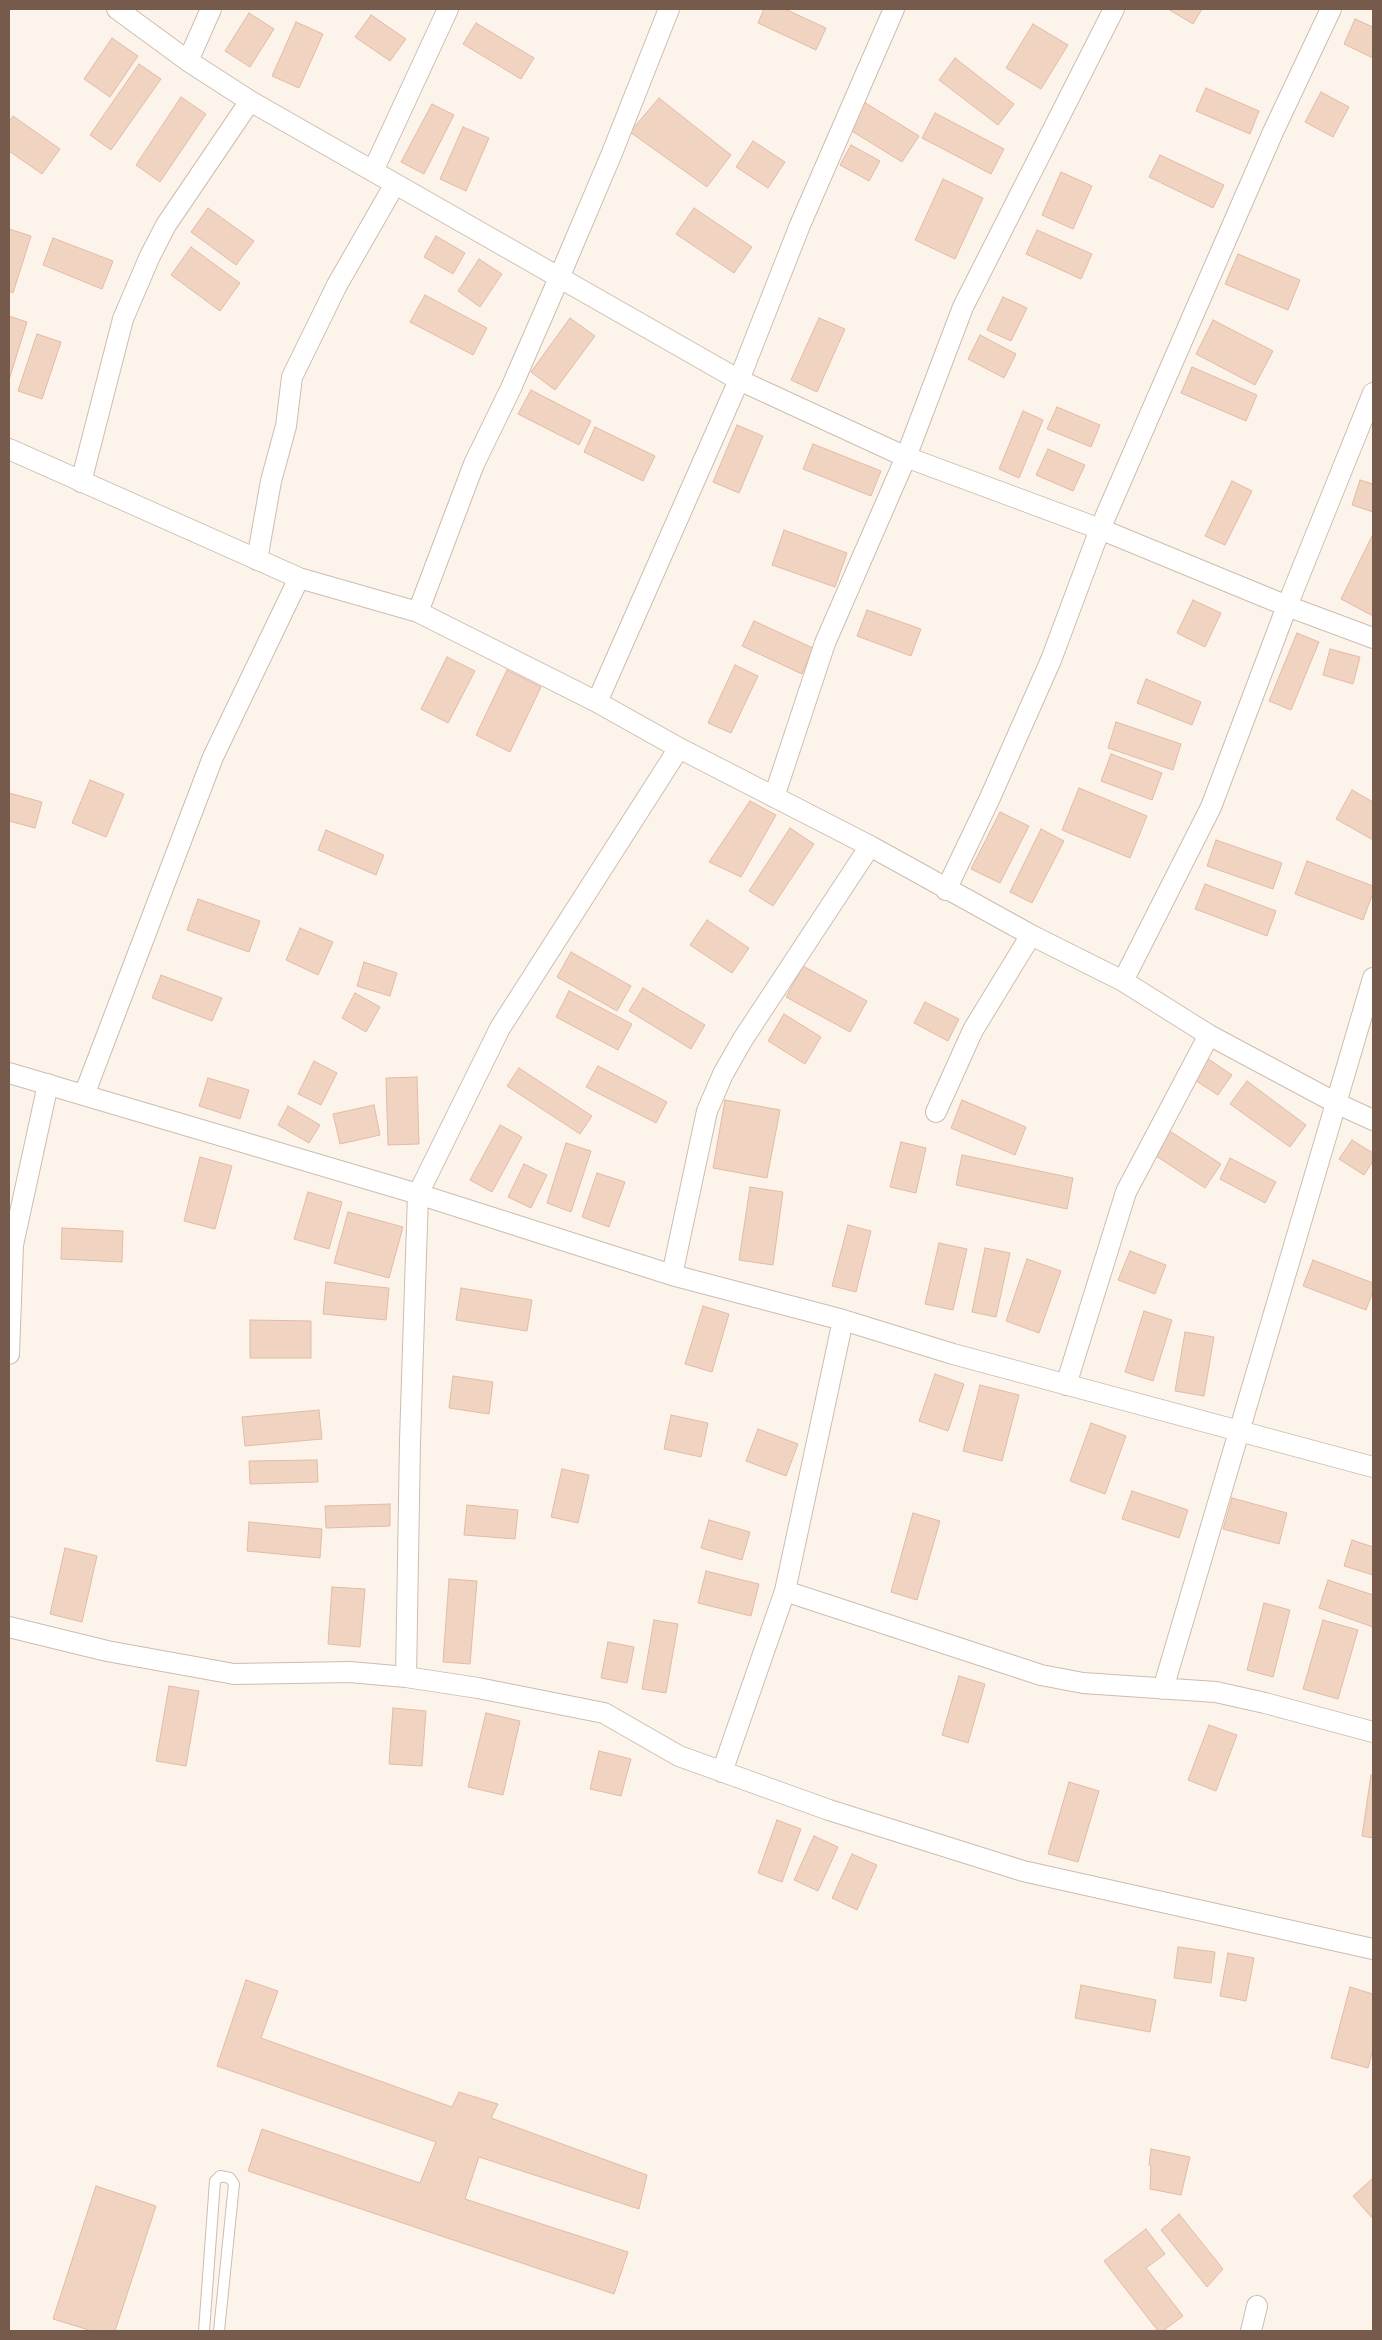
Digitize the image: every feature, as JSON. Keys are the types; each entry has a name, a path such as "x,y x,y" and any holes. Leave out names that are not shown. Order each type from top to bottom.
{"street":[{"path":"117,9 188,61 250,101 739,380 906,457 1100,529 1287,606 1373,638"},
{"path":"188,61 211,9"},
{"path":"372,170 448,9"},
{"path":"418,612 474,464 511,388 559,278 612,153 669,9"},
{"path":"597,702 739,380 800,225 894,9"},
{"path":"774,797 825,643 906,457 963,307 1114,9"},
{"path":"946,890 989,800 1051,660 1100,529 1269,141 1331,9"},
{"path":"81,482 123,318 150,256 166,225 250,101"},
{"path":"257,560 271,482 286,426 292,377 337,285 395,184"},
{"path":"1123,980 1211,807 1287,606 1373,393"},
{"path":"9,449 299,578 418,612 597,702 680,748 870,846 946,890 1031,935 1123,980 1209,1035 1338,1104 1373,1120"},
{"path":"84,1095 213,756 299,578"},
{"path":"406,1677 410,1441 418,1194 500,1028 680,748"},
{"path":"672,1275 707,1111 723,1074 742,1039 870,846"},
{"path":"936,1112 973,1030 1031,935"},
{"path":"1163,1689 1238,1431 1338,1104 1373,978"},
{"path":"1066,1384 1126,1192 1209,1035"},
{"path":"9,1073 418,1194 672,1275 843,1320 953,1354 1373,1467"},
{"path":"9,1354 13,1245 48,1084"},
{"path":"722,1772 785,1591 843,1320"},
{"path":"785,1591 1041,1675 1083,1683 1216,1692 1373,1731"},
{"path":"9,1627 107,1651 234,1674 350,1672 406,1677 478,1688 604,1713 679,1756 829,1810 1023,1871 1373,1949"},
{"path":"1251,2331 1257,2306"}],"lane":[{"path":"204,2331 215,2182 220,2176 230,2178 234,2184 219,2331"},
{"path":"211,2243 228,2244"}],"building":[{"path":"764,9 785,9 826,28 816,50 758,23"},
{"path":"1168,9 1202,9 1193,24"},
{"path":"249,13 274,29 250,67 225,51"},
{"path":"371,15 406,39 390,61 355,37"},
{"path":"1355,19 1373,27 1373,58 1344,44"},
{"path":"296,22 323,34 299,88 272,76"},
{"path":"476,23 534,58 521,79 463,44"},
{"path":"1033,24 1068,45 1041,89 1006,68"},
{"path":"112,38 138,56 110,97 84,79"},
{"path":"955,58 1014,104 998,125 939,80"},
{"path":"139,64 161,79 111,150 90,135"},
{"path":"1206,88 1259,111 1250,134 1196,111"},
{"path":"1321,92 1349,107 1333,137 1305,122"},
{"path":"181,97 206,114 160,182 136,165"},
{"path":"659,98 731,155 707,187 630,132"},
{"path":"864,102 919,136 902,162 847,128"},
{"path":"432,104 454,115 424,174 401,162"},
{"path":"935,113 1004,149 991,174 922,138"},
{"path":"13,116 60,149 42,174 9,151 9,122"},
{"path":"463,127 489,138 466,191 440,179"},
{"path":"753,141 785,162 768,188 736,167"},
{"path":"851,145 880,161 869,181 840,165"},
{"path":"1160,155 1224,185 1213,208 1149,177"},
{"path":"1061,172 1092,186 1073,229 1042,215"},
{"path":"943,179 983,198 955,259 915,240"},
{"path":"208,208 254,241 236,265 191,232"},
{"path":"694,208 752,247 734,273 676,234"},
{"path":"9,229 31,236 13,293 9,291"},
{"path":"1037,230 1092,254 1081,279 1026,254"},
{"path":"436,236 465,253 453,274 424,257"},
{"path":"53,238 113,261 102,289 43,265"},
{"path":"191,247 240,283 220,311 171,275"},
{"path":"1238,254 1300,280 1288,310 1225,284"},
{"path":"479,259 502,274 480,307 458,291"},
{"path":"425,295 487,328 473,355 410,322"},
{"path":"1003,297 1027,308 1011,341 987,330"},
{"path":"9,316 27,322 9,380"},
{"path":"570,318 595,336 555,390 531,372"},
{"path":"819,318 845,329 817,392 791,380"},
{"path":"1213,320 1273,351 1255,385 1196,354"},
{"path":"37,334 61,342 42,399 18,391"},
{"path":"980,335 1016,354 1004,378 968,359"},
{"path":"1192,367 1257,395 1246,421 1181,393"},
{"path":"531,390 591,421 579,445 518,414"},
{"path":"1057,407 1100,425 1091,447 1047,429"},
{"path":"1023,411 1043,420 1019,478 999,469"},
{"path":"737,425 763,436 739,493 713,482"},
{"path":"595,427 655,456 643,481 584,452"},
{"path":"813,444 881,471 871,496 803,469"},
{"path":"1048,449 1085,465 1073,491 1036,475"},
{"path":"1360,480 1373,484 1373,512 1352,505"},
{"path":"1232,481 1252,491 1225,545 1205,536"},
{"path":"784,530 847,553 835,587 772,565"},
{"path":"1373,534 1373,616 1341,599"},
{"path":"1193,600 1221,613 1205,647 1177,633"},
{"path":"867,610 921,629 911,656 857,636"},
{"path":"754,621 813,648 802,674 742,646"},
{"path":"1297,633 1319,642 1291,710 1269,701"},
{"path":"1330,649 1360,657 1353,684 1323,675"},
{"path":"447,657 475,671 448,723 421,709"},
{"path":"735,665 758,676 731,733 708,723"},
{"path":"507,670 541,687 510,752 476,735"},
{"path":"1146,679 1201,702 1192,725 1137,703"},
{"path":"1116,722 1181,744 1173,770 1108,748"},
{"path":"1111,754 1162,773 1152,800 1101,781"},
{"path":"90,780 124,794 106,837 72,823"},
{"path":"1079,788 1147,816 1130,858 1062,830"},
{"path":"1352,790 1373,802 1373,840 1336,819"},
{"path":"9,793 42,802 35,828 9,821"},
{"path":"750,801 776,815 741,877 709,862"},
{"path":"1000,812 1029,826 1000,883 971,869"},
{"path":"790,828 814,844 773,906 749,891"},
{"path":"1041,829 1064,841 1032,903 1010,892"},
{"path":"326,830 384,855 376,875 318,850"},
{"path":"1216,840 1282,863 1273,889 1207,866"},
{"path":"1307,861 1373,886 1373,893 1363,920 1295,894"},
{"path":"1205,884 1276,911 1267,936 1195,909"},
{"path":"198,899 260,921 249,952 187,930"},
{"path":"707,920 749,948 732,973 690,945"},
{"path":"300,928 333,942 318,975 286,960"},
{"path":"571,952 631,986 617,1011 557,977"},
{"path":"364,962 397,973 390,996 357,986"},
{"path":"803,966 867,1001 850,1032 786,997"},
{"path":"161,975 222,998 212,1021 152,998"},
{"path":"643,988 705,1025 691,1049 629,1011"},
{"path":"569,991 632,1024 618,1050 556,1017"},
{"path":"355,993 380,1007 366,1032 342,1018"},
{"path":"925,1002 959,1019 948,1041 914,1023"},
{"path":"784,1014 821,1037 805,1064 768,1041"},
{"path":"1204,1056 1232,1075 1218,1095 1190,1077"},
{"path":"314,1061 337,1073 321,1105 298,1094"},
{"path":"598,1066 667,1102 656,1123 586,1087"},
{"path":"519,1068 592,1116 580,1134 507,1086"},
{"path":"417,1077 419,1144 388,1145 386,1078"},
{"path":"208,1078 249,1090 240,1119 199,1106"},
{"path":"1247,1081 1306,1125 1290,1147 1230,1104"},
{"path":"725,1100 780,1110 767,1178 713,1168"},
{"path":"962,1100 1026,1127 1015,1155 951,1128"},
{"path":"374,1105 380,1135 340,1144 333,1114"},
{"path":"288,1106 320,1125 309,1143 278,1125"},
{"path":"500,1125 522,1137 492,1192 470,1180"},
{"path":"1165,1128 1221,1164 1205,1188 1150,1152"},
{"path":"1352,1140 1373,1153 1373,1161 1364,1175 1339,1159"},
{"path":"901,1142 926,1148 916,1193 890,1187"},
{"path":"566,1143 591,1151 571,1212 547,1203"},
{"path":"962,1155 1073,1178 1067,1209 956,1185"},
{"path":"200,1157 232,1166 215,1229 184,1221"},
{"path":"1230,1158 1276,1182 1265,1203 1220,1179"},
{"path":"524,1164 547,1175 531,1208 508,1197"},
{"path":"597,1173 625,1182 609,1227 582,1217"},
{"path":"750,1187 783,1192 773,1265 739,1260"},
{"path":"308,1192 342,1202 329,1249 294,1239"},
{"path":"348,1212 403,1227 389,1278 334,1263"},
{"path":"848,1225 871,1231 856,1292 832,1286"},
{"path":"62,1228 123,1231 122,1262 61,1259"},
{"path":"939,1243 967,1249 953,1310 925,1304"},
{"path":"985,1248 1010,1253 996,1317 972,1312"},
{"path":"1130,1251 1166,1265 1155,1294 1118,1280"},
{"path":"1027,1259 1061,1271 1039,1333 1006,1321"},
{"path":"1313,1260 1373,1283 1373,1291 1366,1310 1303,1286"},
{"path":"326,1282 389,1288 386,1320 323,1314"},
{"path":"461,1288 532,1300 527,1331 456,1320"},
{"path":"703,1306 729,1314 712,1372 685,1364"},
{"path":"1144,1311 1172,1320 1153,1381 1125,1372"},
{"path":"250,1320 311,1321 311,1358 250,1358"},
{"path":"1185,1332 1214,1337 1204,1396 1175,1391"},
{"path":"935,1374 964,1384 948,1431 919,1421"},
{"path":"453,1376 493,1382 489,1414 449,1408"},
{"path":"980,1385 1019,1395 1002,1461 963,1451"},
{"path":"319,1410 322,1439 245,1446 242,1417"},
{"path":"671,1415 708,1423 701,1457 664,1449"},
{"path":"1091,1423 1126,1436 1105,1494 1070,1481"},
{"path":"758,1429 798,1444 786,1476 746,1461"},
{"path":"317,1460 318,1482 250,1484 249,1461"},
{"path":"562,1469 589,1475 578,1523 551,1517"},
{"path":"1132,1491 1188,1510 1179,1538 1122,1519"},
{"path":"1232,1498 1287,1513 1279,1544 1223,1529"},
{"path":"390,1504 390,1526 326,1528 325,1506"},
{"path":"467,1505 518,1510 515,1539 464,1535"},
{"path":"913,1513 940,1521 917,1600 891,1592"},
{"path":"709,1520 750,1532 742,1560 701,1548"},
{"path":"249,1522 322,1529 320,1558 247,1551"},
{"path":"1352,1540 1373,1547 1373,1575 1344,1566"},
{"path":"65,1548 97,1556 82,1622 50,1614"},
{"path":"706,1571 759,1584 751,1616 698,1603"},
{"path":"449,1579 477,1581 470,1664 443,1662"},
{"path":"1328,1580 1373,1595 1373,1627 1319,1608"},
{"path":"332,1587 365,1589 360,1647 328,1644"},
{"path":"1264,1603 1290,1610 1273,1677 1247,1670"},
{"path":"654,1620 678,1624 666,1693 642,1689"},
{"path":"1323,1620 1358,1630 1338,1699 1303,1689"},
{"path":"608,1642 634,1647 627,1683 601,1678"},
{"path":"959,1676 985,1684 968,1743 942,1735"},
{"path":"169,1686 199,1691 186,1766 156,1761"},
{"path":"393,1708 426,1711 422,1766 389,1764"},
{"path":"486,1713 520,1721 503,1795 468,1787"},
{"path":"1209,1725 1237,1735 1216,1791 1188,1780"},
{"path":"599,1751 631,1759 621,1796 590,1789"},
{"path":"1371,1775 1373,1776 1373,1838 1362,1836"},
{"path":"1069,1782 1099,1791 1078,1862 1048,1854"},
{"path":"777,1820 801,1829 782,1882 758,1873"},
{"path":"814,1836 838,1847 818,1891 794,1880"},
{"path":"852,1854 877,1865 857,1910 832,1898"},
{"path":"1178,1947 1215,1952 1211,1983 1174,1978"},
{"path":"1228,1953 1254,1958 1246,2001 1220,1996"},
{"path":"246,1980 278,1991 261,2038 452,2107 459,2092 498,2104 491,2118 647,2175 639,2209 479,2157 465,2199 628,2252 614,2294 248,2171 262,2129 420,2183 436,2142 217,2066"},
{"path":"1081,1985 1156,2000 1150,2032 1075,2018"},
{"path":"1350,1987 1373,1994 1373,2049 1368,2068 1331,2058"},
{"path":"1151,2149 1190,2157 1181,2195 1150,2189 1151,2166 1149,2165"},
{"path":"1373,2180 1373,2219 1353,2196"},
{"path":"96,2186 156,2206 115,2331 92,2331 53,2319"},
{"path":"1179,2214 1223,2269 1207,2287 1161,2230"},
{"path":"1146,2229 1165,2254 1146,2268 1183,2316 1163,2331 1158,2331 1104,2261"}]}
